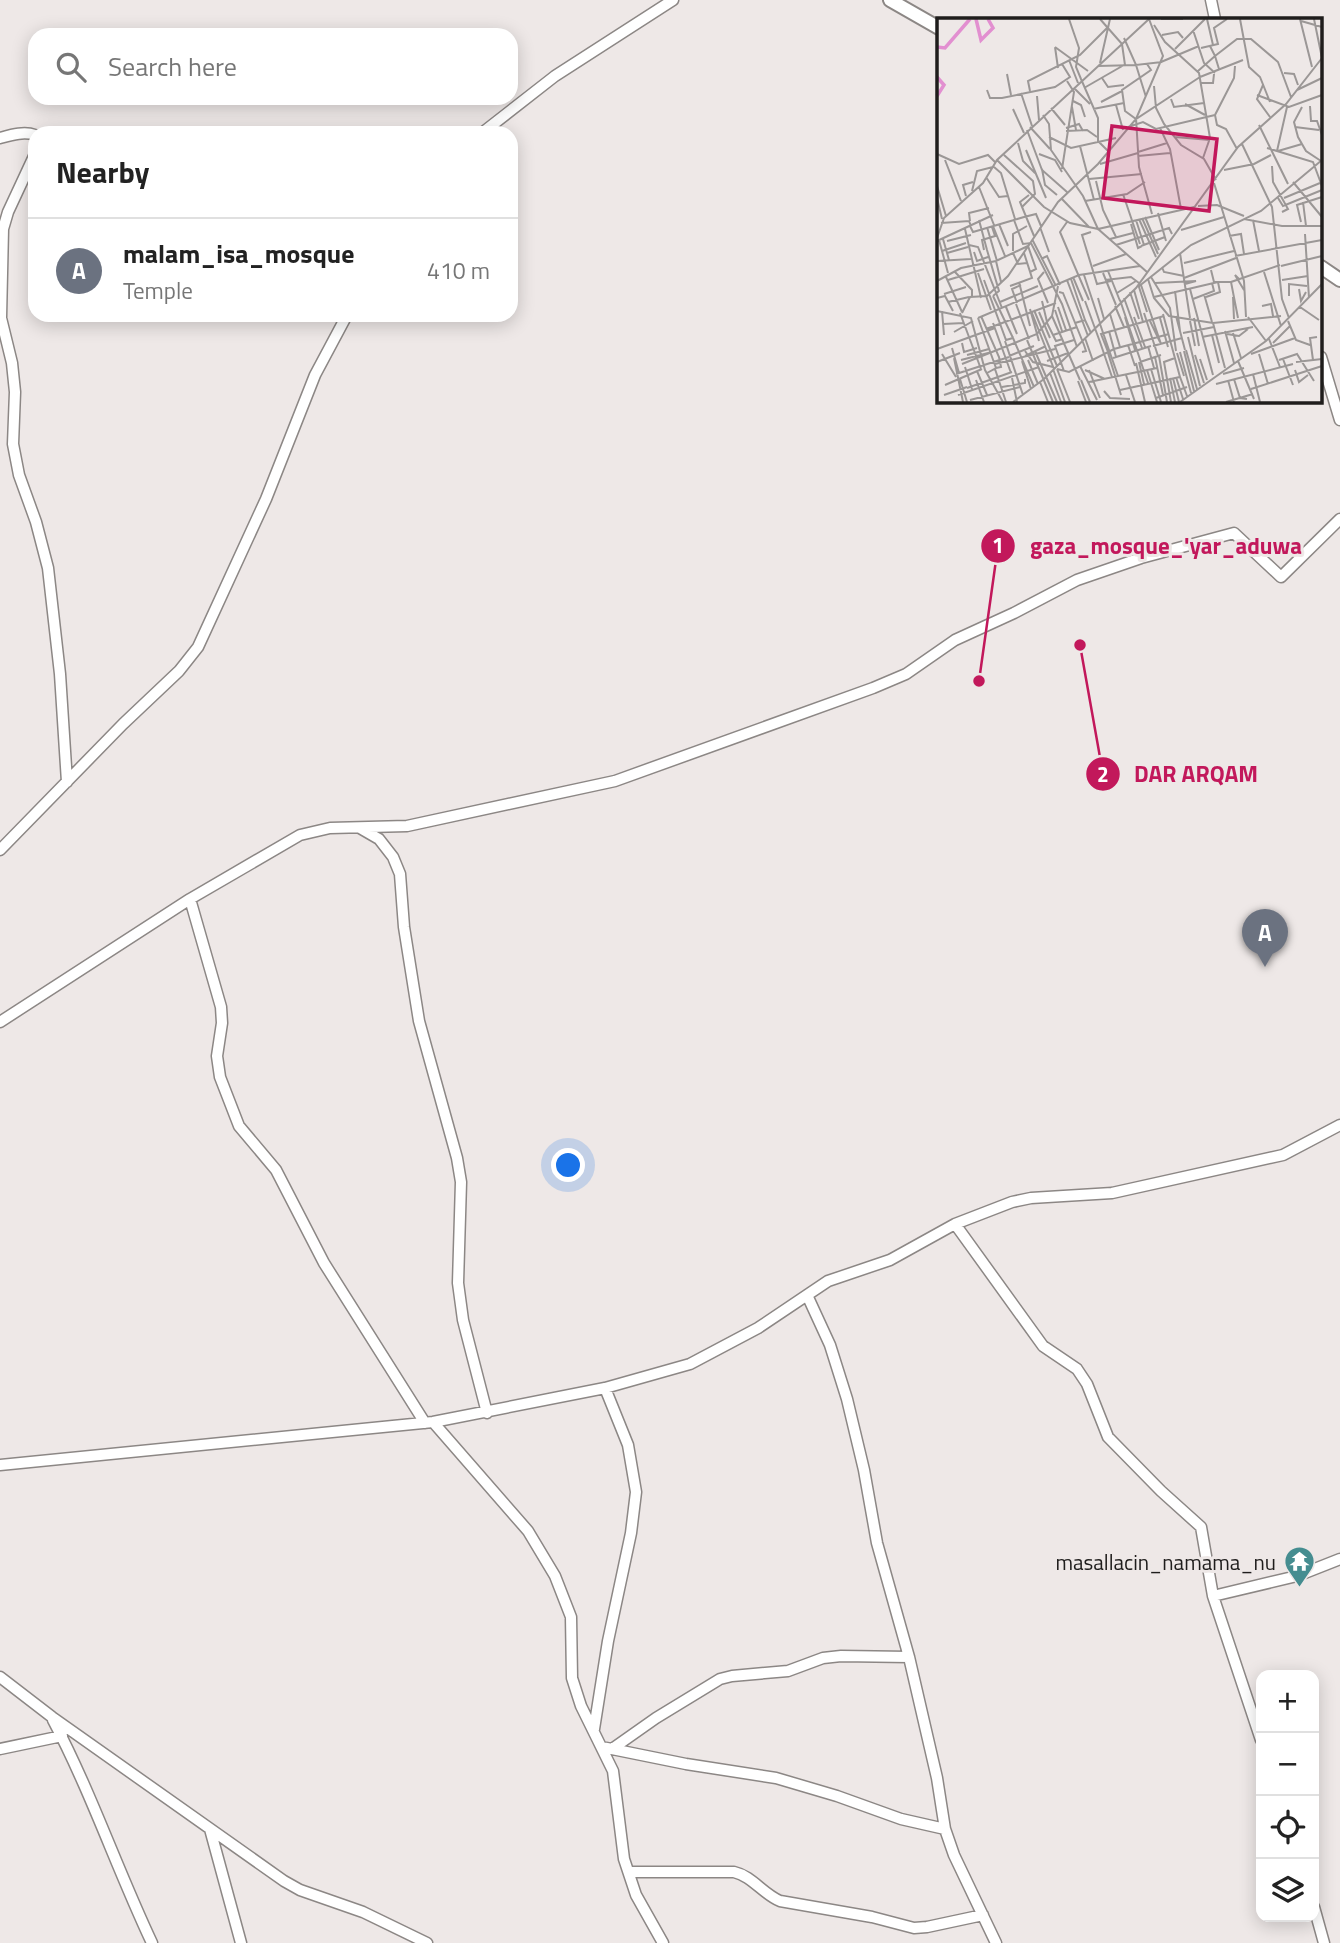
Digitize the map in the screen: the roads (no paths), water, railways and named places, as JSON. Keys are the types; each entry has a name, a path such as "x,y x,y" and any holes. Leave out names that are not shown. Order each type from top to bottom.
{"street":[{"path":"518,105 555,76 673,0"},
{"path":"890,0 937,27"},
{"path":"1211,0 1215,18"},
{"path":"491,126 518,105"},
{"path":"0,132 28,135"},
{"path":"0,138 12,135"},
{"path":"28,169 8,212 4,229 1,318 12,363 15,393 13,444 19,475 36,522 48,568 60,674 67,782"},
{"path":"1322,268 1340,280"},
{"path":"0,850 179,671 198,647 266,499 315,376 343,322"},
{"path":"1322,360 1340,420"},
{"path":"0,1023 190,899 300,835 330,828 407,826 615,781 873,688 906,674 956,639 1077,580 1141,558 1234,533 1281,577 1340,519"},
{"path":"359,827 379,839 393,857 400,874 404,927 419,1021 457,1158 461,1182 458,1283 463,1320 487,1413"},
{"path":"190,899 221,1007 222,1023 217,1056 220,1077 239,1126 276,1170 324,1263 429,1423 528,1531 555,1576 571,1617 572,1678 581,1706 607,1748 613,1770 624,1859 636,1895 663,1943"},
{"path":"0,1465 429,1423 605,1388 690,1364 758,1328 836,1278 890,1260 955,1224 1012,1202 1031,1198 1112,1193 1283,1155 1340,1125"},
{"path":"955,1224 1043,1346 1077,1369 1087,1384 1108,1437 1201,1527 1213,1597 1259,1733"},
{"path":"807,1295 830,1345 847,1399 864,1470 877,1544 909,1657 937,1778 945,1829 996,1943"},
{"path":"594,1729 608,1641 631,1533 636,1492 628,1445 605,1388"},
{"path":"1213,1597 1297,1576 1340,1559"},
{"path":"607,1748 720,1679 788,1671 823,1658 909,1657"},
{"path":"0,1677 52,1717 284,1881 300,1890 363,1912 427,1943"},
{"path":"52,1717 76,1762 152,1943"},
{"path":"0,1749 62,1736"},
{"path":"607,1748 686,1765 776,1778 901,1819 945,1829"},
{"path":"210,1829 241,1943"},
{"path":"629,1872 734,1872 780,1901 873,1917 914,1928 983,1915"},
{"path":"1318,1922 1324,1943"}],"place":[{"name":"DAR ARQAM","path":"1080,645"},
{"name":"gaza_mosque_'yar_aduwa","path":"979,681"},
{"name":"malam_isa_mosque","path":"1265,967"},
{"name":"masallacin_namama_nu","path":"1299,1589"}]}
